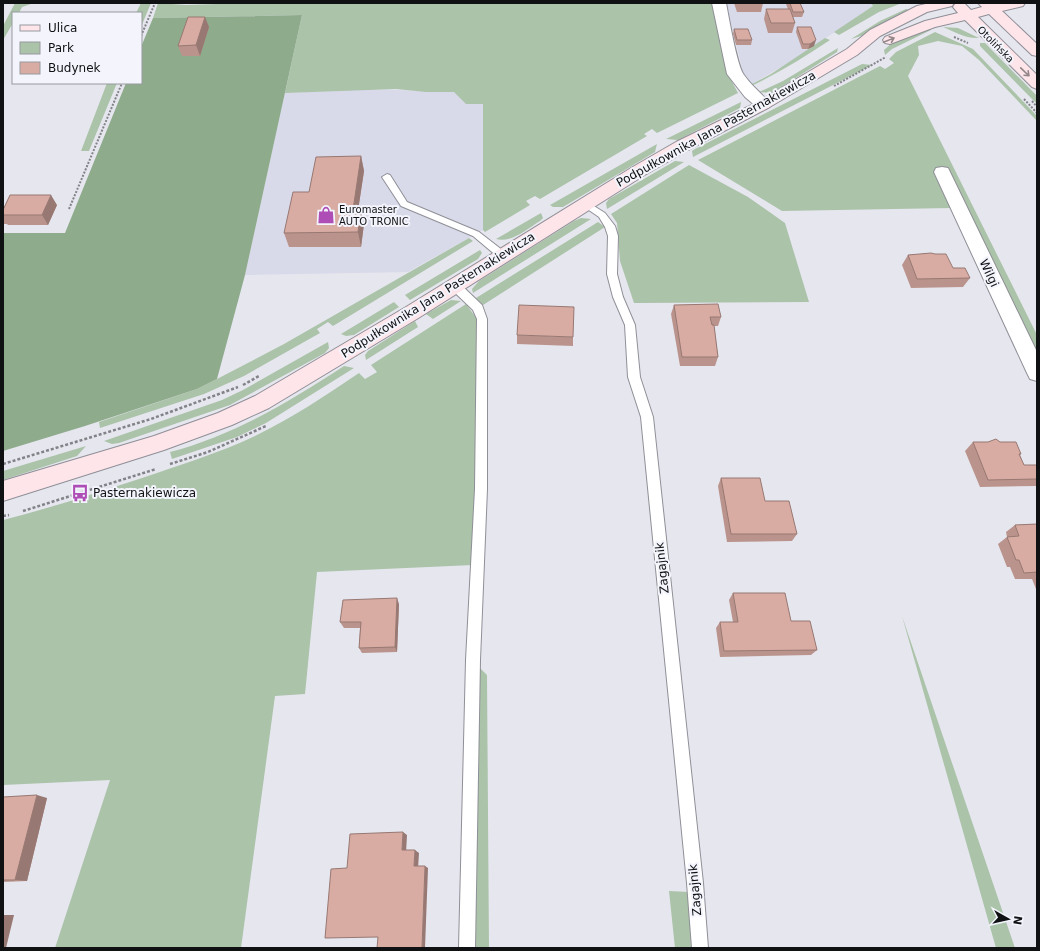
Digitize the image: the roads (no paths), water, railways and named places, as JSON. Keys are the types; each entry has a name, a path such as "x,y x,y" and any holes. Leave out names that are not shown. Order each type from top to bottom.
{"street":[{"path":"719,3 736,74 750,94 764,105"},
{"name":"Podpułkownika Jana Pasternakiewicza","path":"3,491 156,444 225,419 262,402 682,146 764,105 852,52 875,33 916,11 947,3"},
{"name":"Otolińska","path":"956,3 1037,84"},
{"name":"Podpułkownika Jana Pasternakiewicza","path":"852,52 887,41 919,27 968,15 989,6 1018,3"},
{"name":"Otolińska","path":"989,6 1037,52"},
{"name":"Wilgi","path":"942,172 1037,373"}],"lane":[{"path":"387,176 404,204 476,234 502,255"},
{"name":"Zagajnik","path":"586,204 602,216 610,226 613,236 612,274 618,296 630,325 634,377 647,417 695,883 700,948"},
{"path":"454,285 478,308 482,319 483,356 481,489 473,660 467,948"}],"place":[{"name":"Euromaster AUTO TRONIC","path":"326,215"},
{"name":"Pasternakiewicza","path":"80,493"}]}
